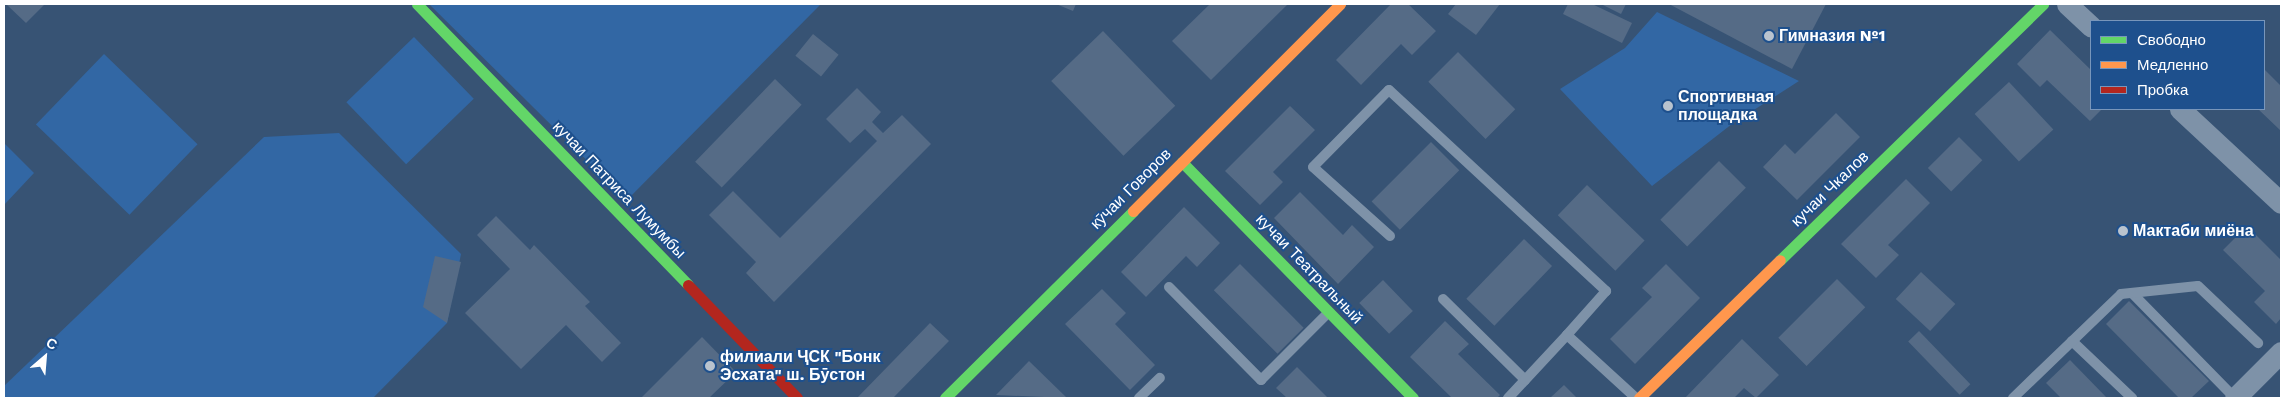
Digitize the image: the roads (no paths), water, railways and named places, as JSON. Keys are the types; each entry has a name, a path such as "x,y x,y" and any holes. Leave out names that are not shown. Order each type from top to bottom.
{"street":[{"name":"кучаи Патриса Лумумбы","path":"417,4 797,398"},
{"name":"кӯчаи Говоров","path":"946,398 1340,4"},
{"name":"кучаи Чкалов","path":"1638,398 2043,4"},
{"path":"2067,4 2090,25"},
{"path":"2181,110 2281,203"},
{"name":"кучаи Театральный","path":"1182,162 1412,398"},
{"path":"2235,398 2281,352"}],"lane":[{"path":"1390,236 1313,167 1389,90 1606,291 1508,398"},
{"path":"2012,398 2121,294 2198,286 2258,343"},
{"path":"1169,287 1262,380 1329,313"},
{"path":"2132,293 2235,398"},
{"path":"1443,299 1525,380"},
{"path":"1567,334 1638,398"},
{"path":"2072,341 2132,398"},
{"path":"1139,398 1160,378"},
{"path":"1650,388 1661,398"}],"place":[{"name":"Гимназия №1","path":"1769,36"},
{"name":"Спортивная площадка","path":"1668,106"},
{"name":"Мактаби миёна","path":"2123,231"},
{"name":"филиали ҶСК \"Бонк Эсхата\" ш. Бӯстон","path":"710,366"}]}
